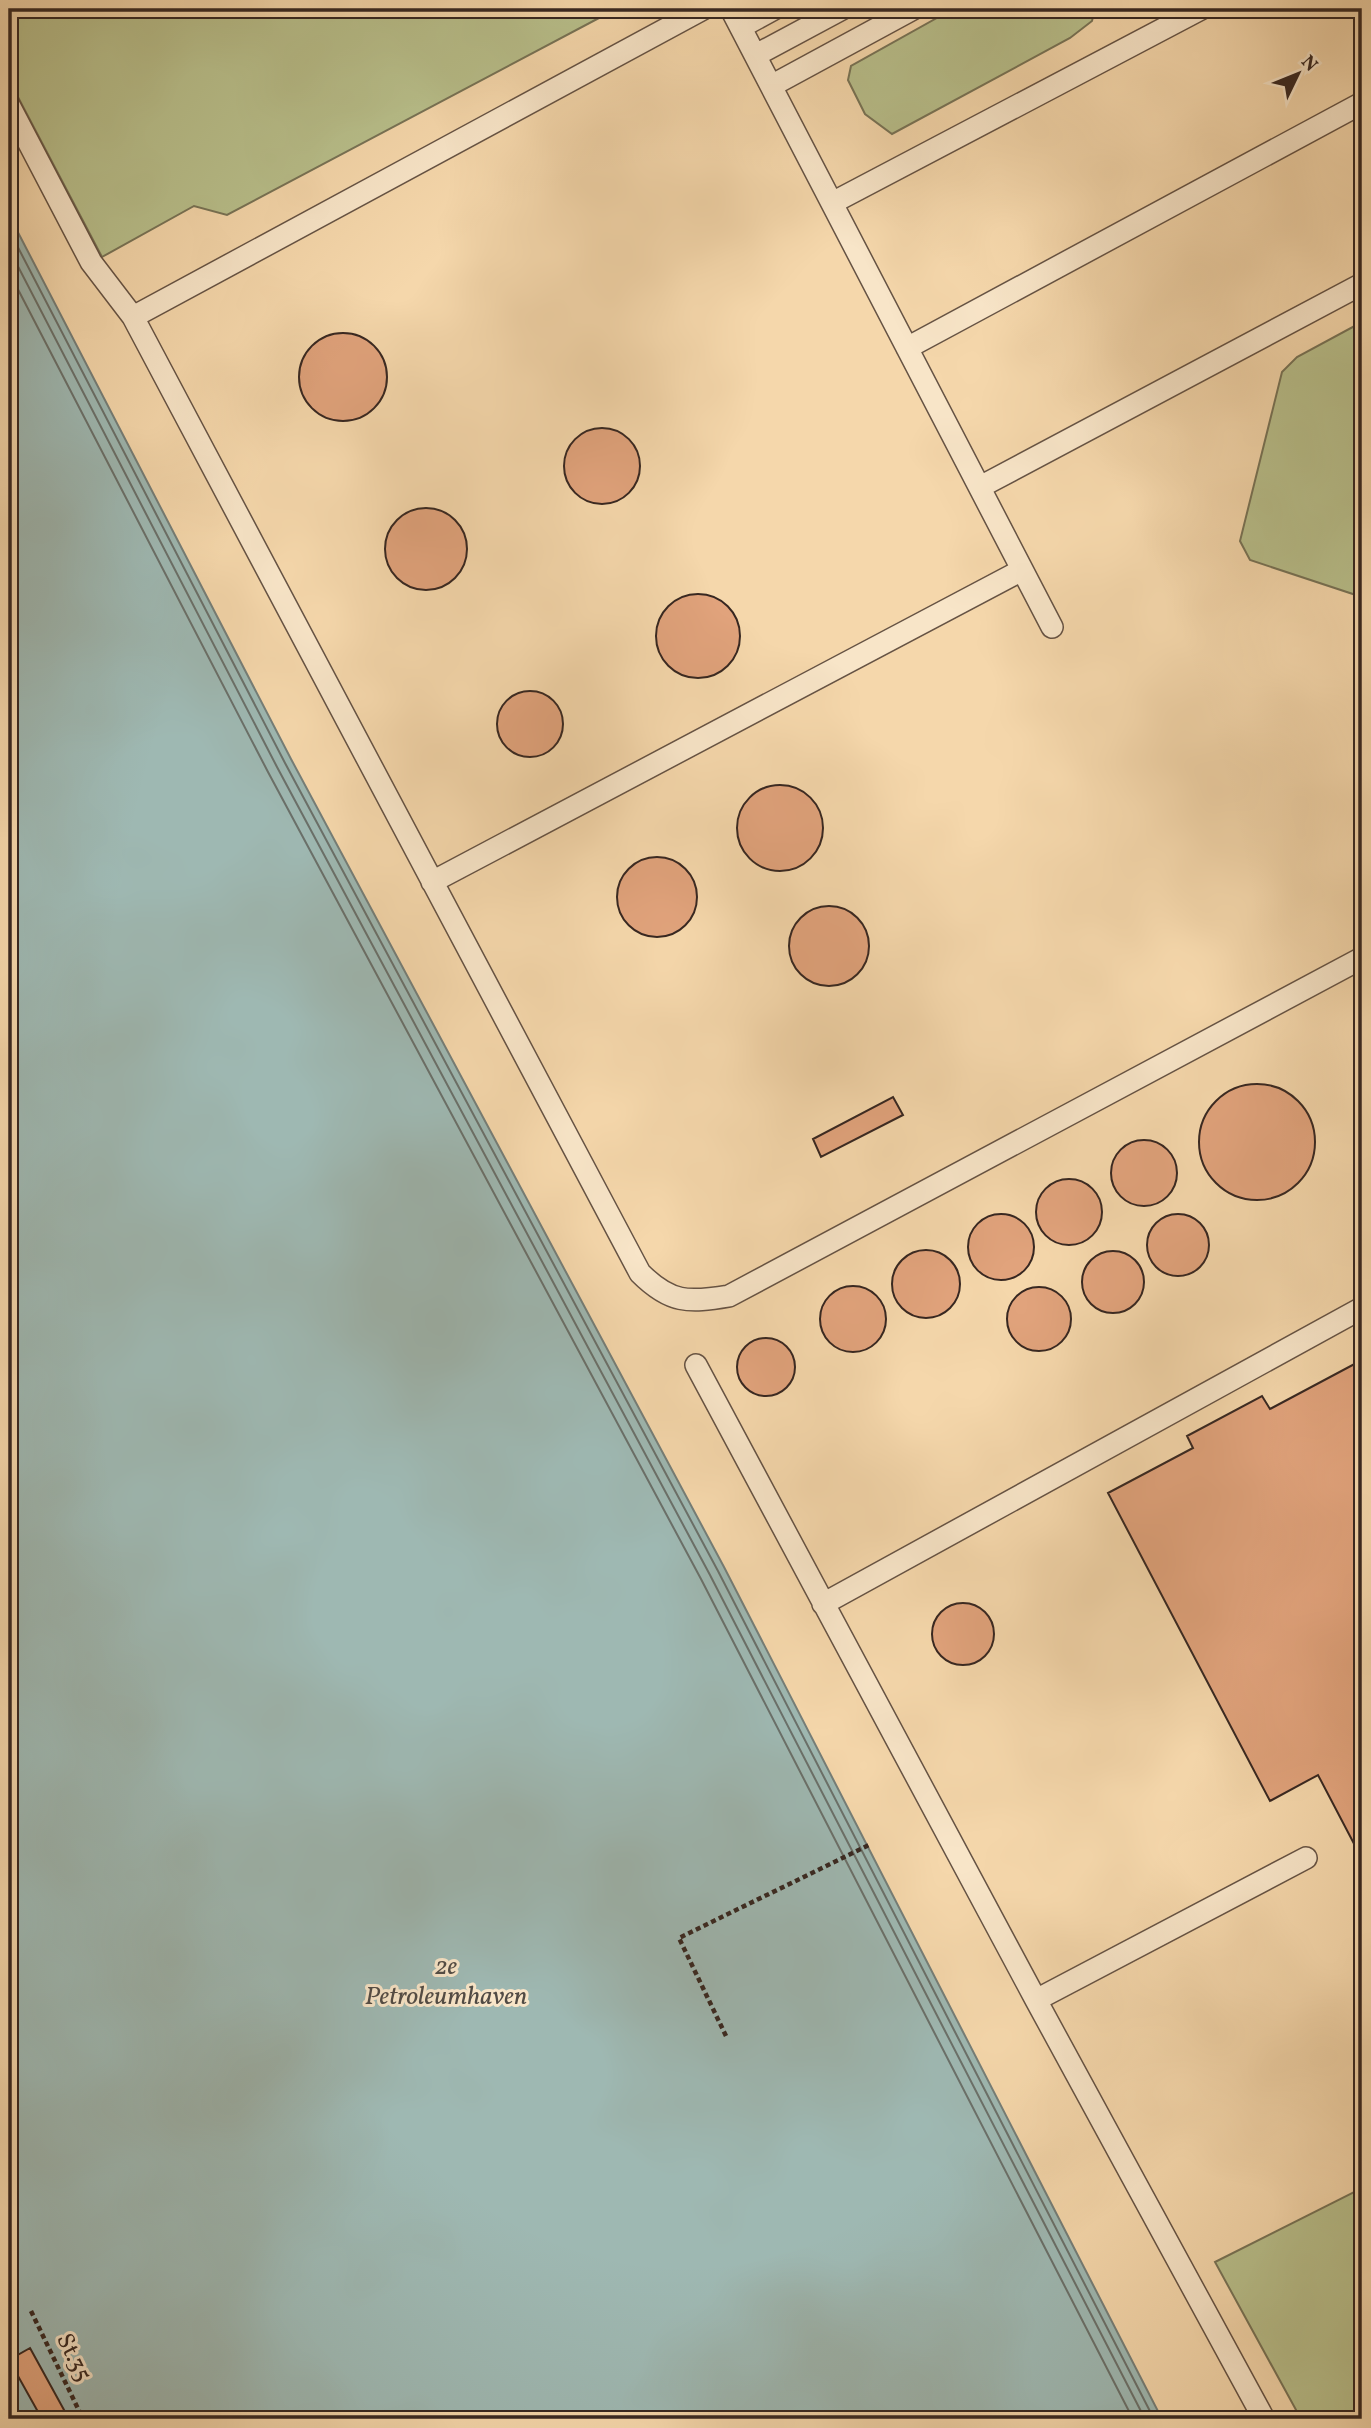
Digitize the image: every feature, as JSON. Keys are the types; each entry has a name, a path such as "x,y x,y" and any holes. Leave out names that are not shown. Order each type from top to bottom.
{"lane":[{"path":"133,317 703,9"},
{"path":"774,9 736,18 1052,626"},
{"path":"756,55 842,9"},
{"path":"771,86 913,9"},
{"path":"832,203 1201,9"},
{"path":"907,348 1362,103"},
{"path":"9,105 92,262 133,317 639,1273 657,1290 677,1298 700,1301 729,1296 1362,957"},
{"path":"980,487 1362,284"},
{"path":"432,882 1022,570"},
{"path":"823,1604 1362,1308"},
{"path":"696,1365 1264,2419"},
{"path":"1036,2000 1306,1858"}],"path":[{"path":"726,2036 678,1938 869,1846"},
{"name":"St.35","path":"31,2311 83,2419"}],"green space":[{"path":"9,9 616,9 227,215 194,206 102,257 9,80"},
{"path":"953,9 1095,9 1092,21 1070,38 892,134 865,114 848,80 851,66"},
{"path":"1362,322 1362,597 1250,560 1240,541 1282,372 1297,357"},
{"path":"1362,2188 1362,2419 1301,2419 1215,2262"}],"water":[{"name":"2e Petroleumhaven","path":"9,215 291,759 724,1567 1162,2419 9,2419"}],"building":[{"path":"343,333 360,336 374,346 384,360 387,377 384,394 374,408 360,418 343,421 326,418 312,408 302,394 299,377 302,360 312,346 326,336"},
{"path":"602,428 616,431 629,439 637,452 640,466 637,480 629,493 616,501 602,504 588,501 575,493 567,480 564,466 567,452 575,439 588,431"},
{"path":"426,508 442,511 455,520 464,533 467,549 464,565 455,578 442,587 426,590 410,587 397,578 388,565 385,549 388,533 397,520 410,511"},
{"path":"698,594 714,597 728,606 737,620 740,636 737,652 728,666 714,675 698,678 682,675 668,666 659,652 656,636 659,620 668,606 682,597"},
{"path":"530,691 543,693 553,701 561,711 561,737 553,747 543,755 530,757 517,755 507,747 499,737 497,724 499,711 507,701 517,693"},
{"path":"780,785 804,792 816,804 823,828 816,852 804,864 780,871 756,864 744,852 737,828 744,804 756,792"},
{"path":"657,857 672,860 685,869 694,882 697,897 694,912 685,925 672,934 657,937 642,934 629,925 620,912 617,897 620,882 629,869 642,860"},
{"path":"829,906 844,909 857,918 866,931 869,946 866,961 857,974 844,983 829,986 814,983 801,974 792,961 789,946 792,931 801,918 814,909"},
{"path":"1257,1084 1279,1088 1298,1101 1311,1120 1315,1142 1311,1164 1298,1183 1279,1196 1257,1200 1235,1196 1216,1183 1203,1164 1199,1142 1203,1120 1216,1101 1235,1088"},
{"path":"893,1097 903,1115 821,1157 813,1139"},
{"path":"1137,1140 1151,1140 1163,1145 1172,1154 1177,1173 1175,1186 1168,1197 1151,1206 1137,1206 1125,1201 1116,1192 1111,1180 1111,1166 1116,1154 1125,1145"},
{"path":"1069,1179 1082,1182 1092,1189 1099,1199 1102,1212 1099,1225 1092,1235 1082,1242 1069,1245 1056,1242 1046,1235 1039,1225 1036,1212 1039,1199 1046,1189 1056,1182"},
{"path":"995,1214 1007,1214 1025,1223 1032,1234 1032,1260 1025,1271 1014,1278 995,1280 982,1275 973,1266 968,1253 968,1241 973,1228 982,1219"},
{"path":"1172,1214 1184,1214 1200,1223 1207,1233 1207,1257 1200,1267 1184,1276 1172,1276 1161,1271 1152,1262 1147,1251 1147,1239 1152,1228 1161,1219"},
{"path":"926,1250 939,1253 950,1260 957,1271 960,1284 957,1297 950,1308 939,1315 926,1318 913,1315 902,1308 895,1297 892,1284 895,1271 902,1260 913,1253"},
{"path":"1113,1251 1125,1253 1135,1260 1142,1270 1142,1294 1135,1304 1125,1311 1113,1313 1101,1311 1091,1304 1084,1294 1082,1282 1084,1270 1091,1260 1101,1253"},
{"path":"853,1286 876,1296 886,1319 876,1342 853,1352 830,1342 820,1319 830,1296"},
{"path":"1039,1287 1062,1296 1071,1319 1062,1342 1039,1351 1016,1342 1007,1319 1016,1296"},
{"path":"766,1338 787,1346 795,1367 787,1388 766,1396 745,1388 737,1367 745,1346"},
{"path":"1362,1360 1362,1859 1318,1775 1270,1801 1108,1493 1193,1448 1187,1436 1262,1396 1270,1409"},
{"path":"957,1603 969,1603 985,1612 992,1622 992,1646 985,1656 969,1665 957,1665 946,1660 937,1651 932,1640 932,1628 937,1617 946,1608"},
{"path":"30,2348 69,2419 42,2419 9,2360"}]}
